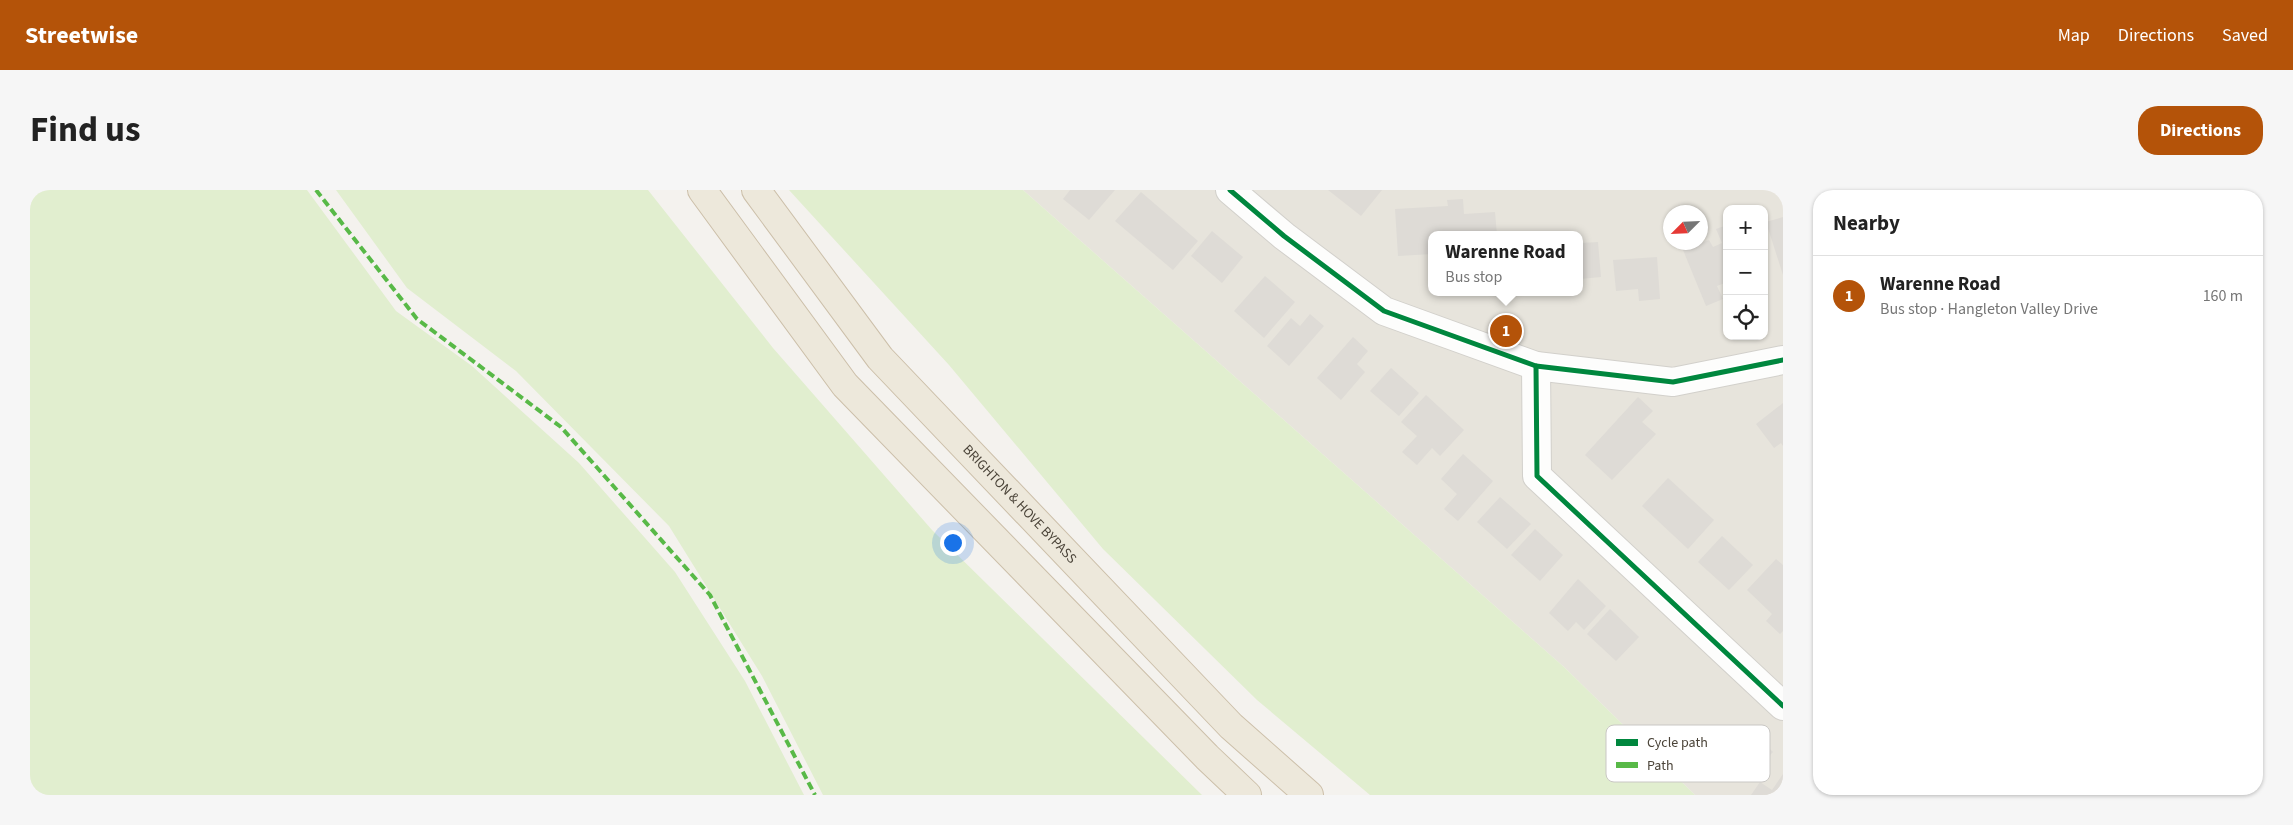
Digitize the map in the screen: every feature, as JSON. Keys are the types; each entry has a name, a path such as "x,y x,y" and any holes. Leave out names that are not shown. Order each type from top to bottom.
{"highway":[{"path":"702,190 845,385 1207,757 1248,795"},
{"name":"BRIGHTON & HOVE BYPASS","path":"756,190 880,358 1231,726 1309,795"}],"street":[{"path":"1230,190 1284,236 1384,310 1536,366 1673,382 1783,360"},
{"path":"1536,366 1537,476 1783,706"}],"shaded area":[{"path":"1023,190 1783,190 1783,795 1695,795 1682,782 1770,782 1770,725 1623,725 1564,667"}],"green space":[{"path":"30,190 307,190 396,311 472,366 579,463 675,572 745,681 804,795 30,795"},
{"path":"336,190 648,190 773,348 932,530 1202,795 823,795 762,676 669,526 516,371 407,288"},
{"path":"789,190 1023,190 1564,667 1623,725 1606,725 1606,782 1682,782 1695,795 1370,795 1257,700 1103,549 949,365"}],"building":[{"path":"1070,190 1115,190 1089,220 1063,199"},
{"path":"1328,190 1382,190 1361,216"},
{"path":"1141,192 1198,241 1173,270 1115,221"},
{"path":"1463,199 1464,214 1495,212 1497,231 1428,231 1428,254 1398,256 1395,209 1448,206 1447,200"},
{"path":"1783,217 1783,275 1768,228 1768,221"},
{"path":"1723,226 1723,284 1717,286 1723,299 1706,306 1683,250 1708,250 1709,240 1713,247 1722,243 1716,229"},
{"path":"1212,231 1243,257 1222,283 1191,256"},
{"path":"1598,242 1601,277 1583,279 1583,243"},
{"path":"1657,257 1660,299 1639,301 1638,289 1616,291 1613,260"},
{"path":"1265,276 1295,302 1264,338 1234,311"},
{"path":"1310,314 1324,326 1289,366 1267,346 1291,318 1300,326"},
{"path":"1353,337 1368,351 1357,364 1365,372 1341,400 1317,378"},
{"path":"1391,368 1419,393 1399,416 1370,391"},
{"path":"1426,395 1464,430 1440,456 1432,448 1417,465 1402,452 1417,436 1401,422"},
{"path":"1638,397 1653,411 1642,422 1656,434 1612,480 1585,455"},
{"path":"1783,403 1783,446 1781,443 1774,448 1756,424"},
{"path":"1463,454 1493,481 1458,521 1444,509 1457,494 1441,479"},
{"path":"1668,478 1714,520 1688,549 1642,506"},
{"path":"1500,497 1531,524 1507,549 1477,522"},
{"path":"1535,529 1563,555 1540,581 1511,555"},
{"path":"1722,536 1753,565 1729,590 1698,562"},
{"path":"1776,559 1783,565 1783,631 1780,634 1766,621 1772,614 1747,590"},
{"path":"1578,579 1606,606 1584,630 1576,622 1568,631 1549,613"},
{"path":"1610,609 1639,637 1616,661 1587,634"},
{"path":"1783,774 1783,795 1751,795 1760,782 1772,790"}],"marked path":[{"path":"316,190 417,319 561,427 710,595 815,795"}],"cycle path":[{"path":"1230,190 1284,236 1384,311 1536,366 1673,382 1783,360"},
{"path":"1536,366 1537,476 1783,706"}],"place":[{"name":"Warenne Road","path":"1506,331"}]}
